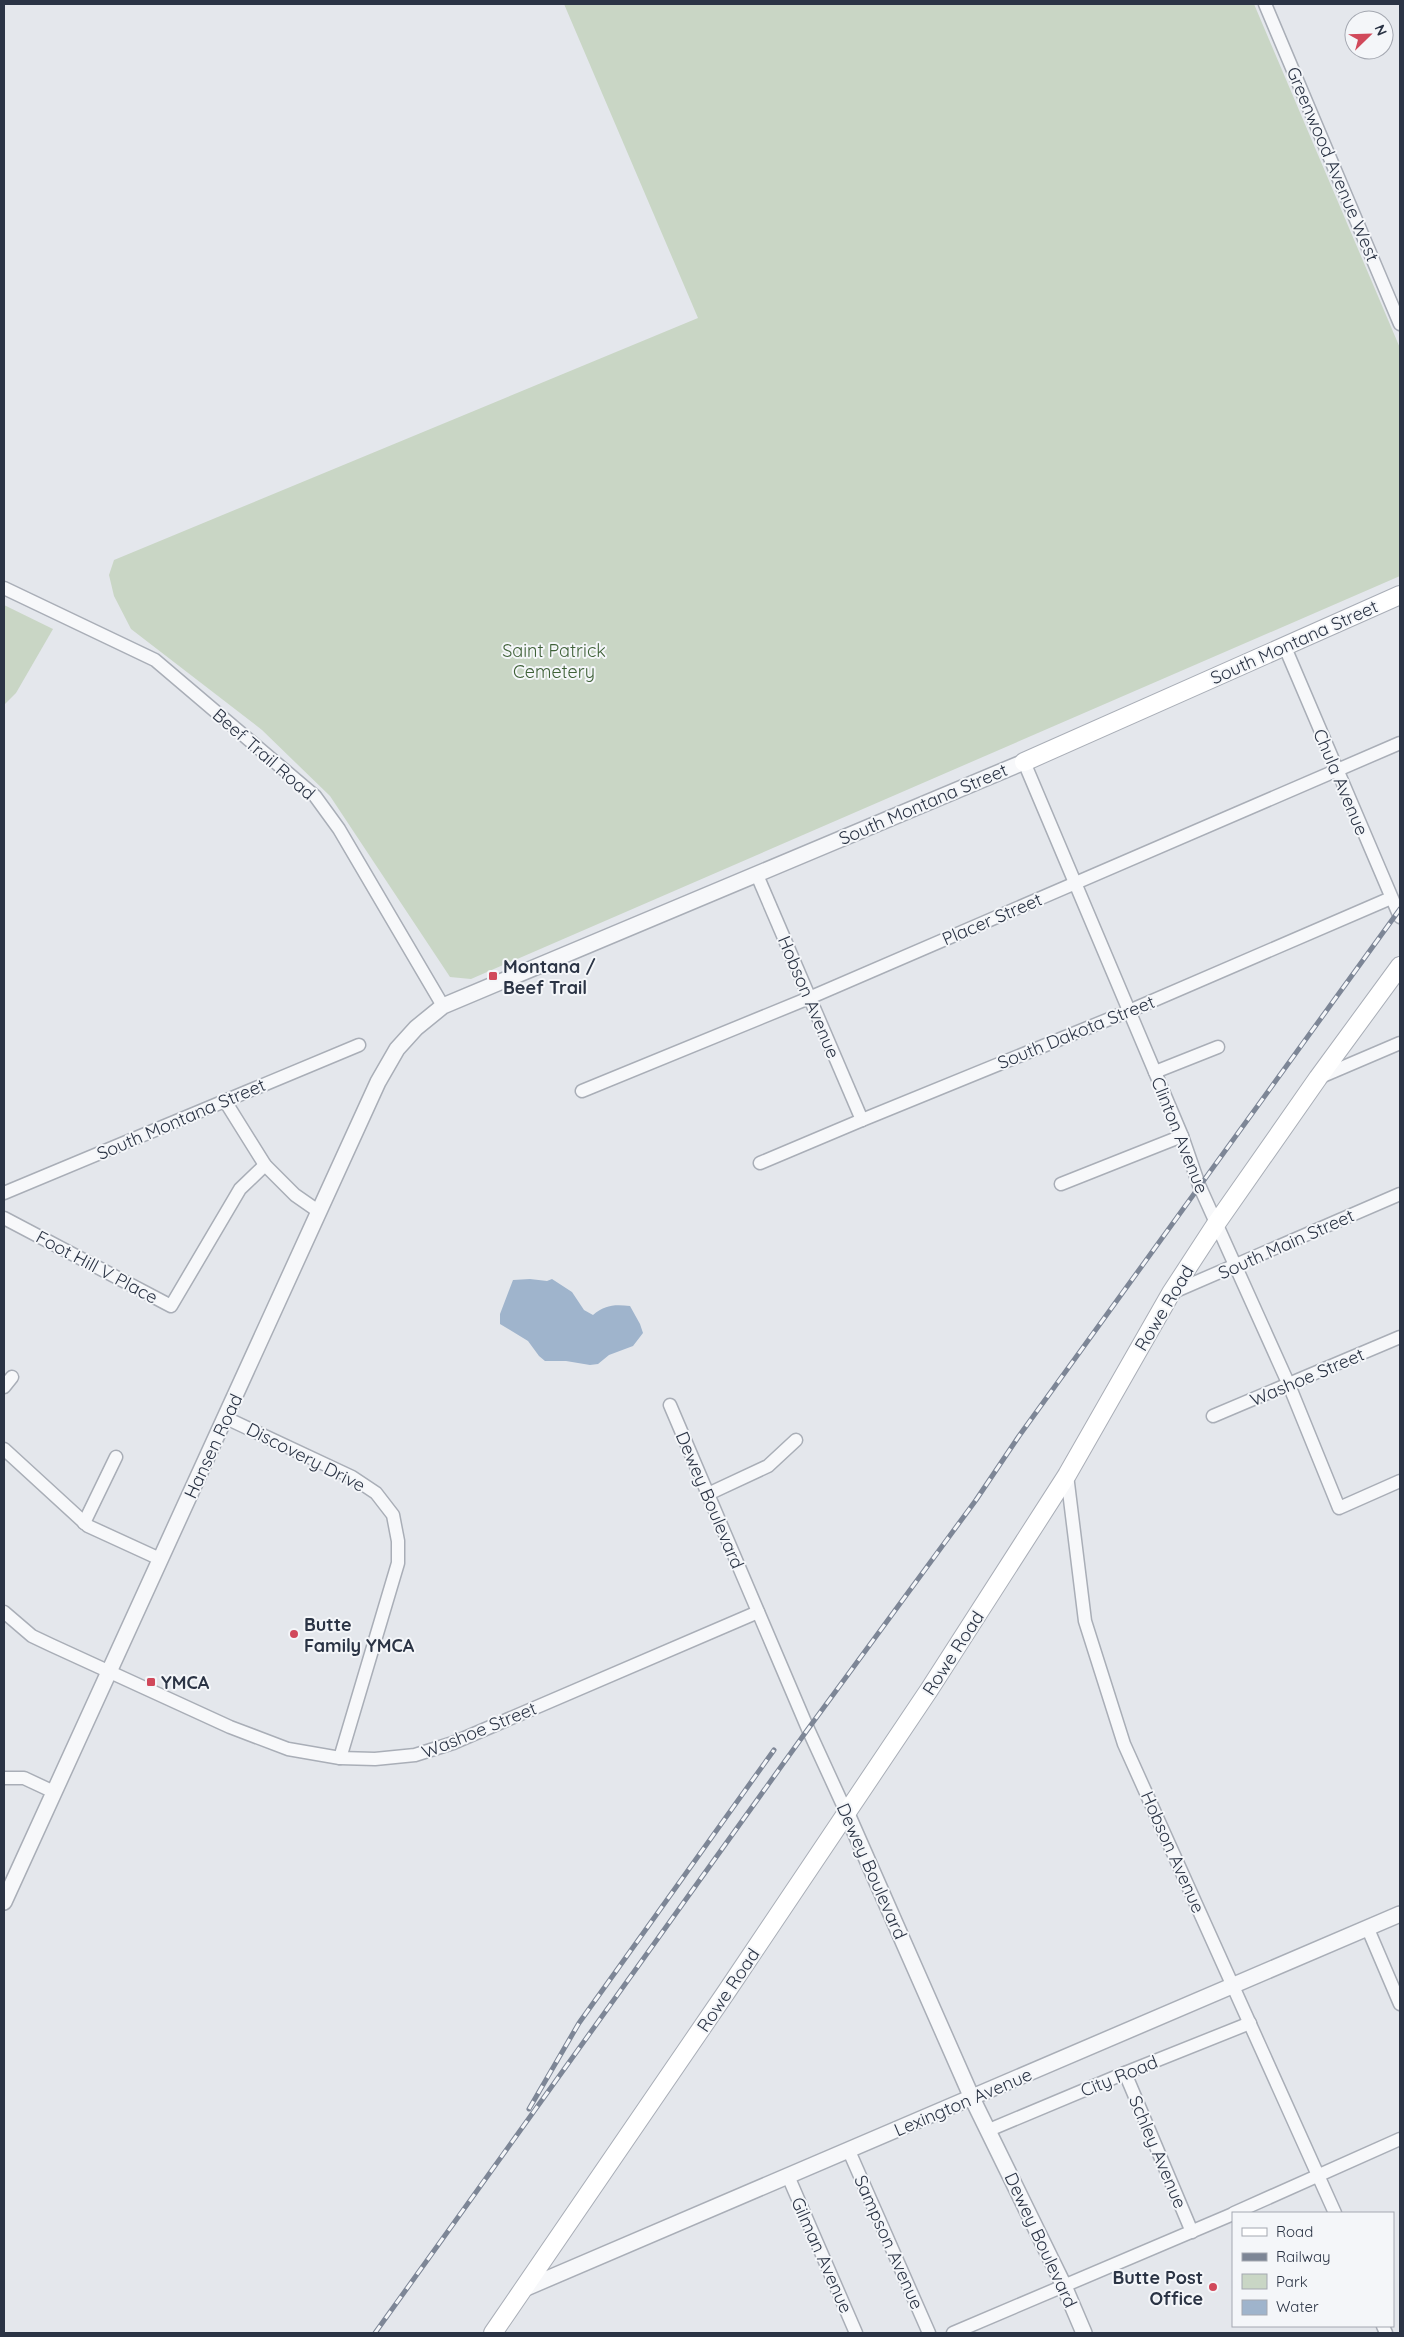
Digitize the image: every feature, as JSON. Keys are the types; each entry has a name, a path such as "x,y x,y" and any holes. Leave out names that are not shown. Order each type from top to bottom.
{"main road":[{"name":"South Montana Street","path":"1024,762 1284,645 1400,596"},
{"name":"Rowe Road","path":"493,2333 526,2288 929,1690 1067,1475 1171,1293 1216,1224 1318,1078 1400,966"}],"street":[{"name":"Greenwood Avenue West","path":"1266,4 1400,324"},
{"name":"Beef Trail Road","path":"4,588 155,660 315,796 339,829 443,1006"},
{"name":"Chula Avenue","path":"1284,645 1400,917"},
{"name":"Placer Street","path":"582,1091 809,998 1400,743"},
{"name":"South Montana Street","path":"443,1006 1024,762"},
{"name":"Clinton Avenue","path":"1024,762 1182,1136 1199,1185 1289,1385 1339,1508 1400,1481"},
{"name":"Hobson Avenue","path":"757,875 862,1120"},
{"name":"South Dakota Street","path":"760,1163 1129,1011 1391,898"},
{"name":"Hansen Road","path":"4,1902 108,1670 226,1418 378,1082 397,1049 416,1028 443,1006"},
{"path":"1318,1078 1400,1043"},
{"name":"South Montana Street","path":"4,1193 359,1045"},
{"path":"1155,1072 1218,1047"},
{"path":"225,1101 265,1165 295,1195 318,1211"},
{"path":"1061,1184 1182,1136"},
{"name":"Foot Hill V Place","path":"4,1218 171,1306 240,1189 265,1165"},
{"name":"South Main Street","path":"1171,1293 1400,1194"},
{"name":"Washoe Street","path":"1213,1416 1400,1337"},
{"path":"4,1387 12,1377"},
{"name":"Dewey Boulevard","path":"670,1405 758,1612 972,2098 1064,2286 1084,2333"},
{"name":"Discovery Drive","path":"226,1418 352,1477 376,1493 393,1515 398,1541 398,1563 340,1758"},
{"path":"708,1494 768,1466 796,1440"},
{"path":"4,1449 84,1523 99,1532 160,1559"},
{"path":"84,1523 116,1457"},
{"name":"Hobson Avenue","path":"1067,1475 1085,1621 1124,1744 1335,2212"},
{"path":"4,1612 32,1636 108,1670"},
{"name":"Washoe Street","path":"108,1670 230,1727 288,1749 340,1758 375,1759 415,1755 453,1743 758,1612"},
{"path":"4,1778 24,1778 54,1792"},
{"name":"Lexington Avenue","path":"526,2288 1400,1914"},
{"path":"1368,1929 1400,2004"},
{"name":"City Road","path":"989,2130 1250,2023"},
{"name":"Schley Avenue","path":"1125,2073 1192,2232"},
{"path":"1238,2212 1400,2139"},
{"name":"Sampson Avenue","path":"849,2151 929,2333"},
{"name":"Gilman Avenue","path":"788,2176 856,2333"},
{"path":"953,2333 1232,2215"}],"green space":[{"name":"Saint Patrick Cemetery","path":"564,4 1254,4 1400,348 1400,576 471,979 450,977 330,796 262,730 131,629 114,596 109,575 114,560 698,318"},
{"path":"4,605 53,629 16,693 4,705"}],"water":[{"path":"552,1279 572,1292 584,1310 593,1315 601,1309 610,1306 630,1306 643,1333 633,1346 609,1355 598,1364 545,1361 528,1341 500,1324 500,1314 513,1280 547,1281"}],"railway":[{"path":"375,2333 1400,909"},
{"path":"529,2109 579,2023 774,1750"}],"place":[{"name":"Montana / Beef Trail","path":"493,976"},
{"name":"Butte Family YMCA","path":"294,1634"},
{"name":"YMCA","path":"151,1682"},
{"name":"Butte Post Office","path":"1213,2287"}]}
